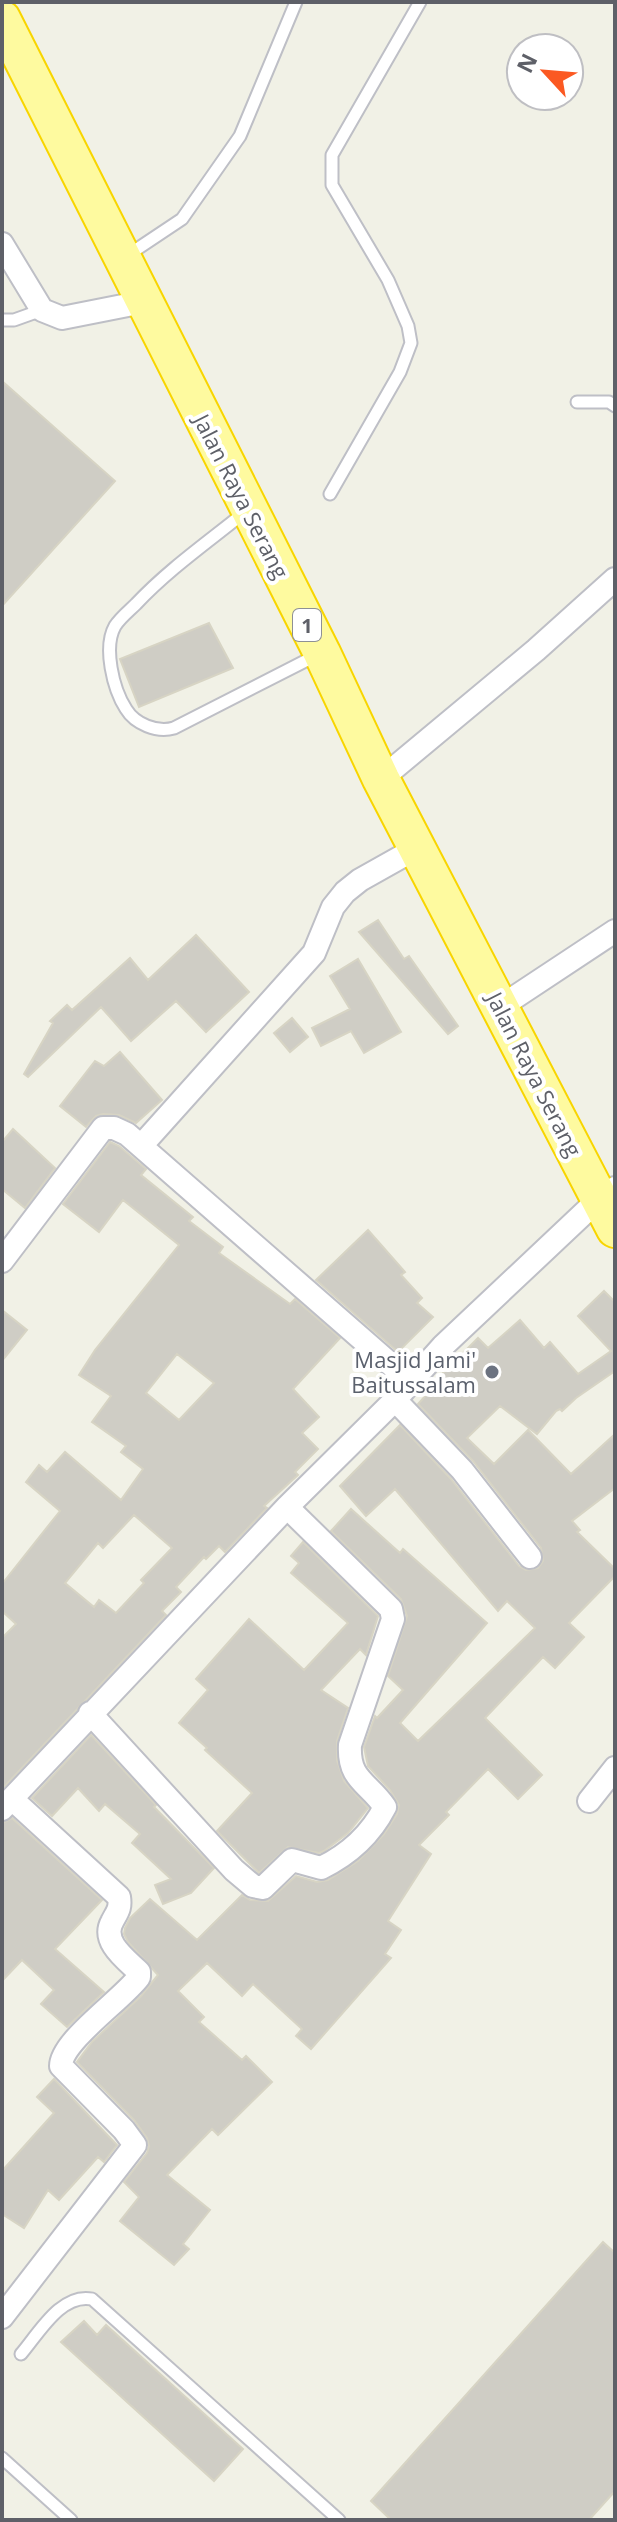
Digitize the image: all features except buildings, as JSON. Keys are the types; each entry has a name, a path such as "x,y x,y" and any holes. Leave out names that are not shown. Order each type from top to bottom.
{"highway":[{"name":"Jalan Raya Serang","path":"2,19 322,653 381,779 500,1007 610,1205"}],"street":[{"path":"2,244 42,310 62,318 143,302"},
{"path":"381,779 536,650 615,579"},
{"path":"141,1146 314,953 333,907 345,892 360,880 417,848"},
{"path":"500,1007 615,931"},
{"path":"2,1261 103,1128 114,1128 127,1134 411,1382"},
{"path":"2,2317 135,2145 61,2066 61,2059 77,2038 139,1977 139,1972 114,1947 109,1937 109,1926 119,1911 119,1897 7,1804 90,1713 287,1507 395,1400 452,1337 610,1205"},
{"path":"395,1400 462,1470 530,1557"},
{"path":"90,1713 234,1870 253,1886 263,1888 292,1860 321,1868 344,1857 385,1807 351,1770 349,1762 350,1745 393,1619 391,1609 287,1507"},
{"path":"589,1801 615,1768"}],"lane":[{"path":"121,260 182,219 240,136 296,2"},
{"path":"330,494 400,372 411,343 408,326 388,280 332,185 332,155 420,2"},
{"path":"2,320 14,320 42,310"},
{"path":"577,402 609,402 615,406"},
{"path":"249,510 159,580 115,626 109,662 126,710 143,724 163,731 174,728 322,653"},
{"path":"21,2354 65,2303 81,2297 92,2299 339,2520"},
{"path":"2,2458 71,2520"}],"place":[{"name":"Masjid Jami' Baitussalam","path":"492,1372"}]}
